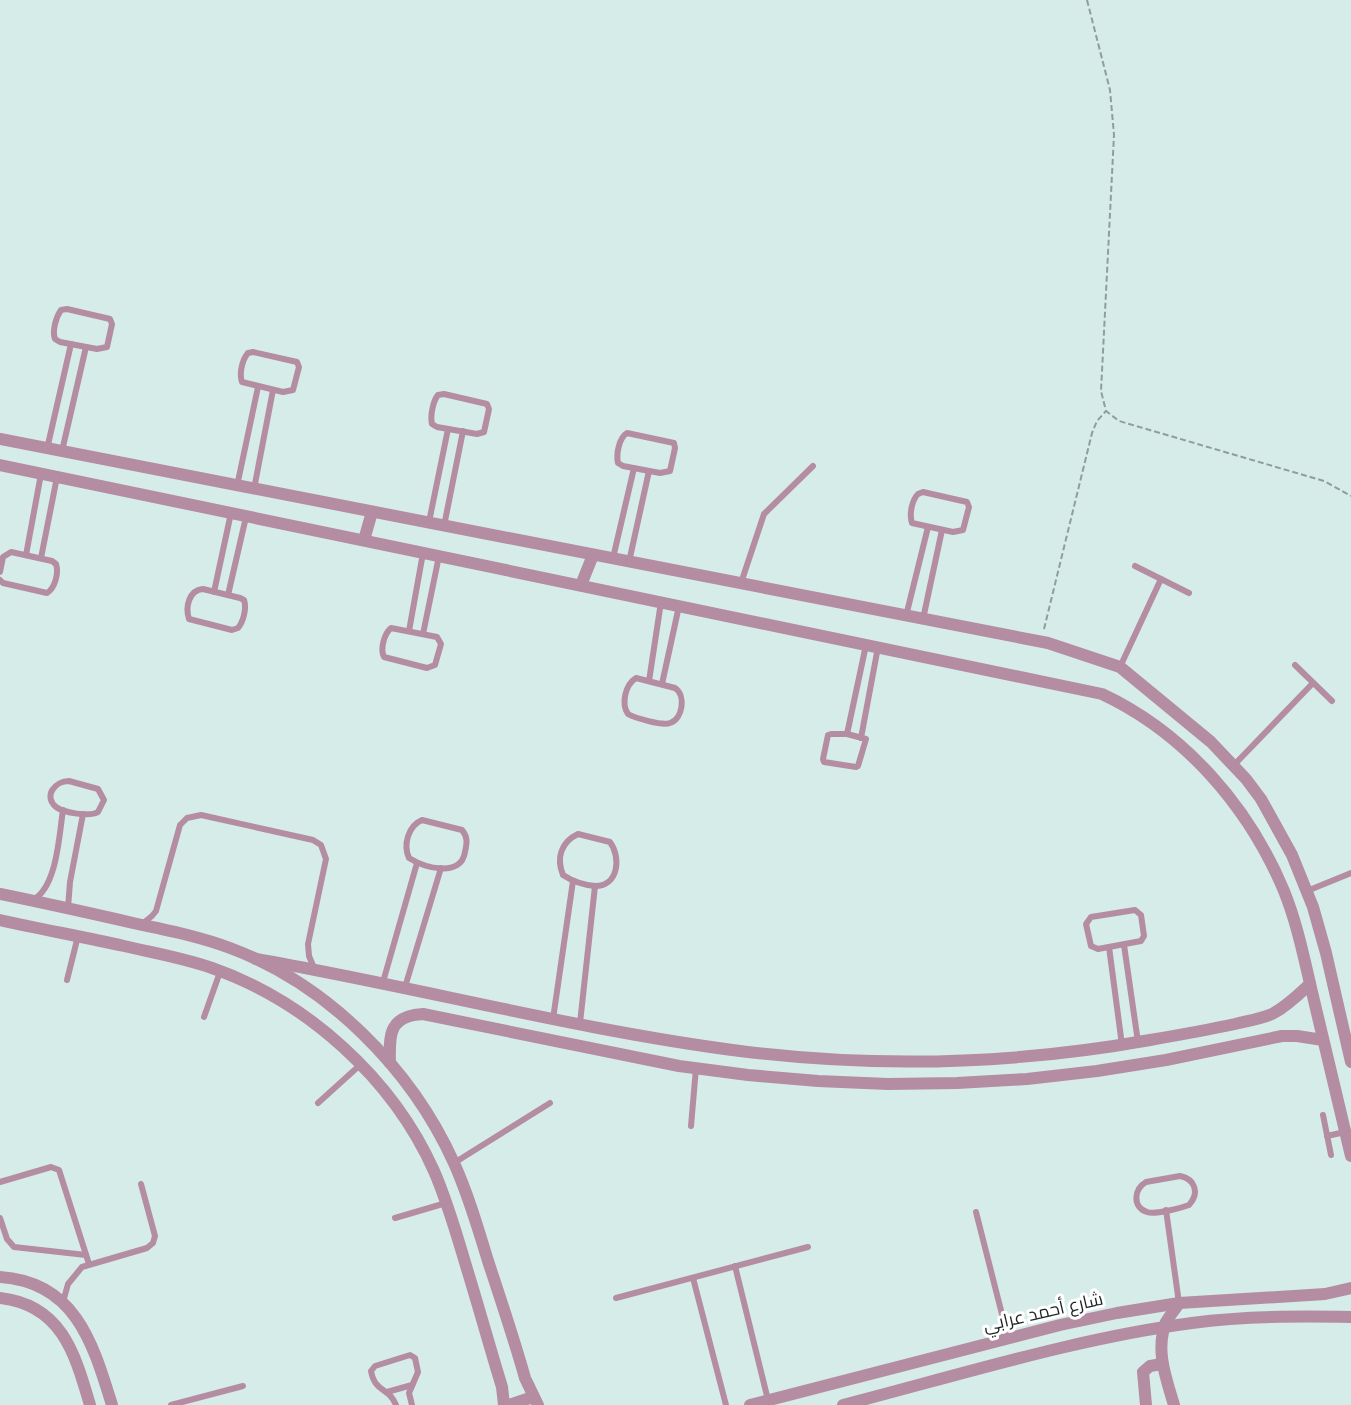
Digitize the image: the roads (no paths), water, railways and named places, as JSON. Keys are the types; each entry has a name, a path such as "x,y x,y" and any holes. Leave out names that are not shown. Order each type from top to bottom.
{"street":[{"path":"0,439 1048,644 1120,667 1192,725 1233,765 1261,799 1307,891 1326,953 1351,1062"},
{"path":"0,465 1102,694 1129,707 1174,740 1213,777 1259,840 1284,893 1310,984 1351,1156"},
{"path":"364,540 372,512"},
{"path":"581,585 593,555"},
{"path":"1259,840 1277,827"},
{"path":"0,894 209,940 256,958 278,970 319,998 356,1029 390,1063 419,1100 454,1162 471,1207 525,1378 536,1401 507,1405 447,1203 433,1168 393,1102 361,1065 337,1042 297,1011 256,987 220,971 174,957 0,920"},
{"path":"256,958 383,982 613,1031 743,1051 873,1060 1002,1058 1122,1045 1265,1016 1282,1008 1310,984"},
{"path":"390,1063 389,1038 392,1029 405,1017 423,1014 610,1053 696,1068 818,1082 888,1084 1027,1079 1166,1060 1282,1036 1323,1040"},
{"path":"610,1053 613,1031"},
{"path":"0,1277 35,1285 63,1302 74,1314 91,1342 112,1405"},
{"name":"شارع أحمد عرابي","path":"750,1405 1060,1325 1179,1303 1317,1294 1351,1288"},
{"path":"0,1298 30,1306 46,1316 59,1329 78,1364 90,1405"},
{"path":"1174,1405 1162,1364 1162,1346 1165,1327 1179,1303"},
{"path":"843,1405 1065,1347 1165,1327 1255,1317 1351,1317"},
{"path":"1060,1325 1065,1347"},
{"path":"1146,1405 1143,1372 1150,1366 1162,1364"}],"lane":[{"path":"67,309 110,319 112,324 107,347 100,350 86,347 57,341 54,337 61,310 67,309"},
{"path":"47,449 71,344"},
{"path":"62,452 86,347"},
{"path":"253,352 297,362 299,367 293,390 287,393 273,390 244,384 241,380 244,358 248,353 253,352"},
{"path":"237,486 258,387"},
{"path":"254,489 273,390"},
{"path":"444,394 487,404 489,409 484,432 477,434 463,431 434,426 431,422 435,399 438,395 444,394"},
{"path":"429,523 448,429"},
{"path":"444,526 463,431"},
{"path":"630,433 674,443 670,471 664,473 649,471 621,465 617,461 624,434 630,433"},
{"path":"741,584 764,514 813,466"},
{"path":"612,559 634,468"},
{"path":"629,562 649,471"},
{"path":"26,555 42,473"},
{"path":"41,558 57,477"},
{"path":"923,492 967,502 969,507 963,530 957,533 942,530 914,524 911,520 914,498 918,494 923,492"},
{"path":"214,592 231,513"},
{"path":"228,595 247,516"},
{"path":"906,616 928,527"},
{"path":"923,619 942,530"},
{"path":"0,572 5,555 11,552 41,558 54,562 57,566 50,592 44,593 3,583 0,580"},
{"path":"409,631 424,553"},
{"path":"423,634 439,556"},
{"path":"1135,567 1189,592"},
{"path":"1120,667 1161,579"},
{"path":"199,589 214,592 240,597 245,603 241,624 238,628 232,630 189,619 187,613 193,591 199,589"},
{"path":"650,681 662,601"},
{"path":"662,684 679,606"},
{"path":"394,628 409,631 439,639 441,644 433,667 427,668 384,657 382,652 388,630 394,628"},
{"path":"847,734 872,646"},
{"path":"861,738 872,646"},
{"path":"1295,665 1332,701"},
{"path":"636,678 662,684 678,689 682,698 677,719 667,724 631,716 626,711 624,704 630,683 636,678"},
{"path":"1233,765 1313,683"},
{"path":"847,734 861,738 866,741 860,764 856,767 824,762 828,735 847,734"},
{"path":"69,781 95,787 103,796 103,804 94,814 82,814 55,806 51,798 55,785 69,781"},
{"path":"32,901 41,896 51,879 63,810"},
{"path":"68,908 70,882 82,814"},
{"path":"141,924 156,911 180,825 191,816 201,815 313,840 321,845 326,859 308,944 309,956 315,969"},
{"path":"422,820 462,830 467,842 464,859 454,868 417,863 409,858 406,848 409,832 416,822 422,820"},
{"path":"579,834 610,842 616,850 615,873 602,885 595,886 573,881 563,875 559,862 565,843 579,834"},
{"path":"383,982 417,863"},
{"path":"405,987 441,868"},
{"path":"1307,891 1351,873"},
{"path":"554,1019 573,881"},
{"path":"580,1023 595,886"},
{"path":"1138,911 1141,915 1143,938 1138,943 1124,945 1095,949 1091,946 1086,924 1088,919 1093,916 1138,911"},
{"path":"67,980 78,936"},
{"path":"1124,945 1138,1042"},
{"path":"1109,947 1122,1045"},
{"path":"204,1017 220,971"},
{"path":"318,1103 361,1065"},
{"path":"691,1126 696,1068"},
{"path":"454,1162 550,1103"},
{"path":"1323,1115 1331,1155"},
{"path":"1327,1136 1345,1132"},
{"path":"0,1182 51,1167 59,1170 88,1264"},
{"path":"1180,1176 1188,1179 1195,1191 1193,1201 1184,1207 1166,1210 1151,1213 1141,1209 1136,1198 1138,1188 1146,1182 1180,1176"},
{"path":"63,1302 72,1277 82,1267 147,1248 153,1243 155,1236 141,1184"},
{"path":"394,1218 447,1203"},
{"path":"1166,1210 1179,1303"},
{"path":"976,1212 1008,1338"},
{"path":"0,1218 7,1239 14,1246 86,1255"},
{"path":"616,1298 808,1247"},
{"path":"735,1266 768,1400"},
{"path":"693,1278 726,1405"},
{"path":"396,1405 387,1392 375,1383 371,1369 409,1355 415,1358 418,1369 409,1393 412,1405"},
{"path":"387,1392 412,1385"},
{"path":"171,1405 243,1386"}]}
